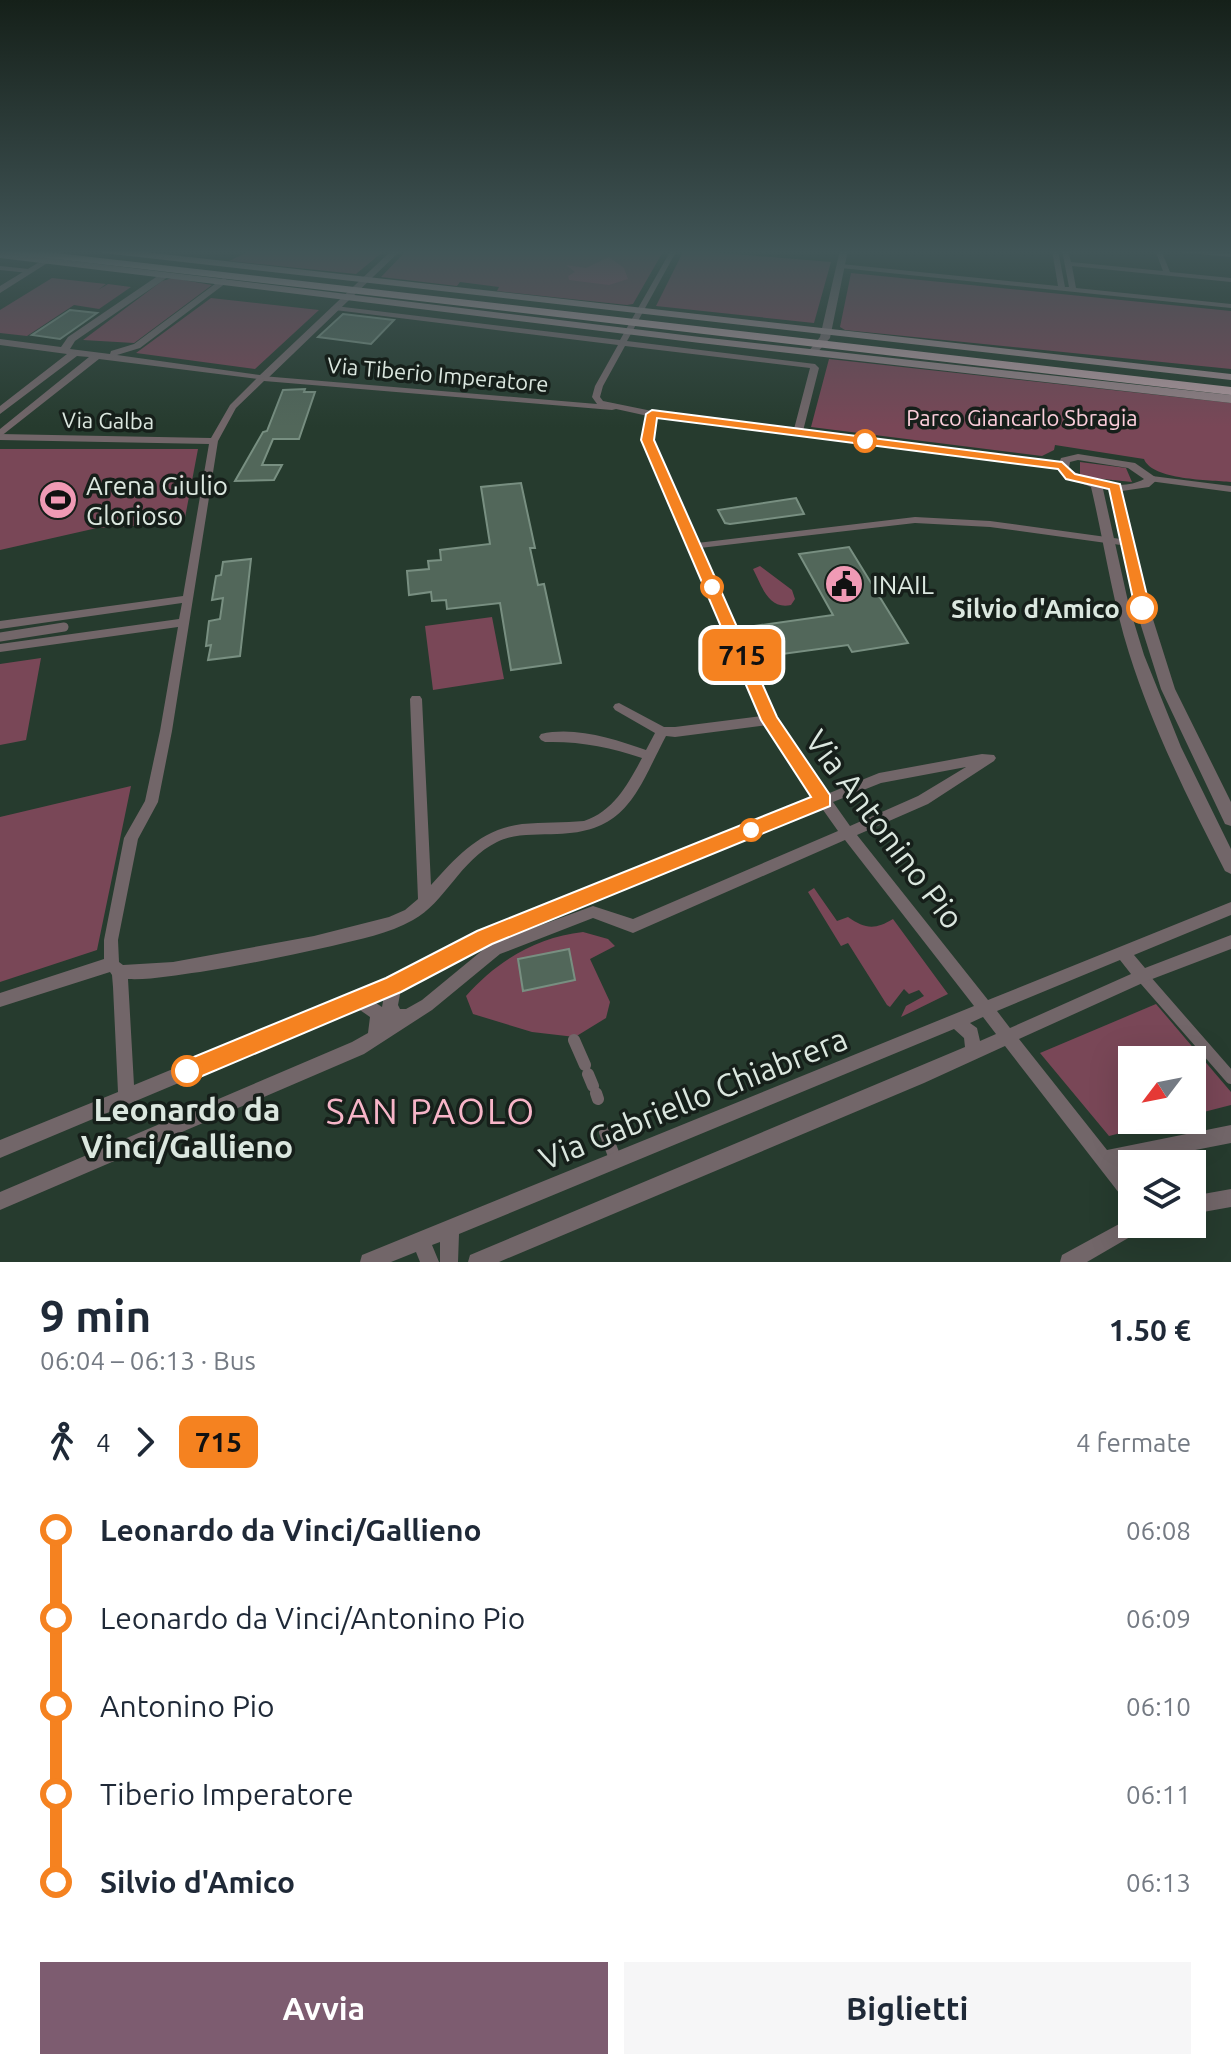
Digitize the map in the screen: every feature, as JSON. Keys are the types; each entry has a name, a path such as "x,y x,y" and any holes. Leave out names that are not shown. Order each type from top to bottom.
{"main road":[{"path":"448,309 526,319 769,325 821,341"},
{"path":"480,309 501,317 797,335"},
{"path":"550,309 633,324 1214,382 1231,388"},
{"path":"580,309 633,324"},
{"path":"769,325 821,341 1231,388"}],"street":[{"path":"64,350 71,339 115,309"},
{"path":"0,436 102,354 137,346 186,309"},
{"path":"126,1096 111,940 131,838 151,802 185,622 214,441 233,407 334,309"},
{"path":"351,309 633,324 812,366 815,368 798,432"},
{"path":"612,408 597,399 599,386 641,309"},
{"path":"821,341 830,309"},
{"path":"0,342 262,378"},
{"path":"0,411 77,351"},
{"name":"Via Tiberio Imperatore","path":"262,378 552,400 652,414"},
{"path":"552,400 580,397 599,386"},
{"path":"652,414 1062,466 1071,476 1115,487 1140,488 1152,479"},
{"name":"Via Antonino Pio","path":"652,414 647,440 770,720 834,815 1118,1178"},
{"name":"Via Galba","path":"0,436 214,441"},
{"path":"1062,466 1065,460 1075,457 1128,464 1140,468 1152,479 1231,489"},
{"path":"1096,484 1127,623 1157,711 1231,866"},
{"path":"1115,487 1144,613 1168,689 1231,819"},
{"path":"694,546 915,520 990,524 1128,543"},
{"path":"0,625 188,599"},
{"path":"0,648 185,622"},
{"path":"0,637 64,627"},
{"path":"416,699 425,900"},
{"path":"619,707 662,731 690,732 770,720"},
{"path":"0,1000 115,968 148,973 378,930 407,917 472,851 492,837 515,830 586,825 608,816 617,807 662,731"},
{"path":"545,737 571,735 601,740 645,761"},
{"path":"0,1149 394,985 485,938 823,800 885,776 990,758 923,800 633,926 593,912 495,949 374,1040 0,1201"},
{"name":"Via Gabriello Chiabrera","path":"369,1262 1231,908"},
{"path":"477,1262 974,1051 1142,976 1231,942"},
{"path":"1123,952 1231,1078"},
{"path":"394,985 390,1007 396,1016 408,1017"},
{"path":"358,1000 378,1013 374,1040"},
{"path":"957,1021 971,1034 974,1051"},
{"path":"574,1040 592,1083"},
{"path":"605,1132 616,1161"},
{"path":"1104,1159 1231,1134"},
{"path":"1206,1202 1231,1198"},
{"path":"449,1262 450,1229"},
{"path":"1069,1262 1118,1234"},
{"path":"420,1241 430,1262"}],"green space":[{"path":"68,309 27,336 0,333 0,310"},
{"path":"125,309 180,309 134,343 83,340"},
{"path":"196,309 319,310 255,369 136,353"},
{"path":"683,309 818,309 814,323"},
{"path":"844,309 1231,311 1231,369 845,330 840,327"},
{"name":"Parco Giancarlo Sbragia","path":"829,359 1231,403 1231,482 1170,475 1149,466 1144,459 1055,445 1054,450 1042,456 811,427"},
{"name":"Arena Giulio Glorioso","path":"0,449 198,449 184,523 97,528 0,550"},
{"path":"1080,462 1126,468 1132,482 1084,477 1080,475"},
{"path":"760,566 792,590 795,599 791,605 777,604 767,595 753,569"},
{"path":"492,617 504,679 433,690 425,626"},
{"path":"41,658 26,740 0,745 0,664"},
{"path":"131,786 97,950 0,982 0,817"},
{"path":"814,888 837,921 848,917 870,927 893,919 948,994 901,1017 906,1006 924,996 919,990 909,994 904,989 890,1007 887,1005 848,943 841,946 808,892"},
{"path":"583,932 608,939 615,946 590,959 610,1002 606,1018 575,1037 532,1032 473,1014 466,996 491,972 534,945"},
{"path":"1156,1004 1192,1046 1118,1046 1118,1134 1109,1136 1040,1053"},
{"path":"1206,1063 1231,1092 1231,1105 1206,1111"}],"building":[{"path":"70,310 97,313 60,339 32,335"},
{"path":"343,314 394,320 371,344 318,337"},
{"path":"305,389 304,392 315,392 299,439 273,439 262,465 282,465 274,480 235,481 263,432 267,431 283,390"},
{"path":"521,483 535,548 530,548 538,585 544,584 561,663 511,670 500,603 447,609 446,600 432,601 431,592 409,595 407,571 429,569 428,561 441,560 440,550 490,544 481,487"},
{"path":"796,498 804,514 730,524 725,523 718,510"},
{"name":"INAIL","path":"849,547 908,643 852,652 848,645 761,657 747,627 833,615 799,554"},
{"path":"251,559 240,656 208,660 211,645 206,646 209,621 220,619 223,598 212,600 216,576 221,575 223,562"},
{"path":"569,949 575,980 523,991 518,959"}],"bus line":[{"name":"715","path":"187,1071 394,985 485,938 823,800 770,720 647,440 646,429 652,414 1062,466 1071,476 1086,482 1115,487 1142,608"}],"place":[{"name":"Arena Giulio Glorioso","path":"58,500"},
{"name":"INAIL","path":"844,584"},
{"name":"Silvio d'Amico","path":"1142,608"},
{"name":"Leonardo da Vinci/Gallieno","path":"187,1071"}],"district":[{"name":"SAN PAOLO","path":"431,1110"}]}
